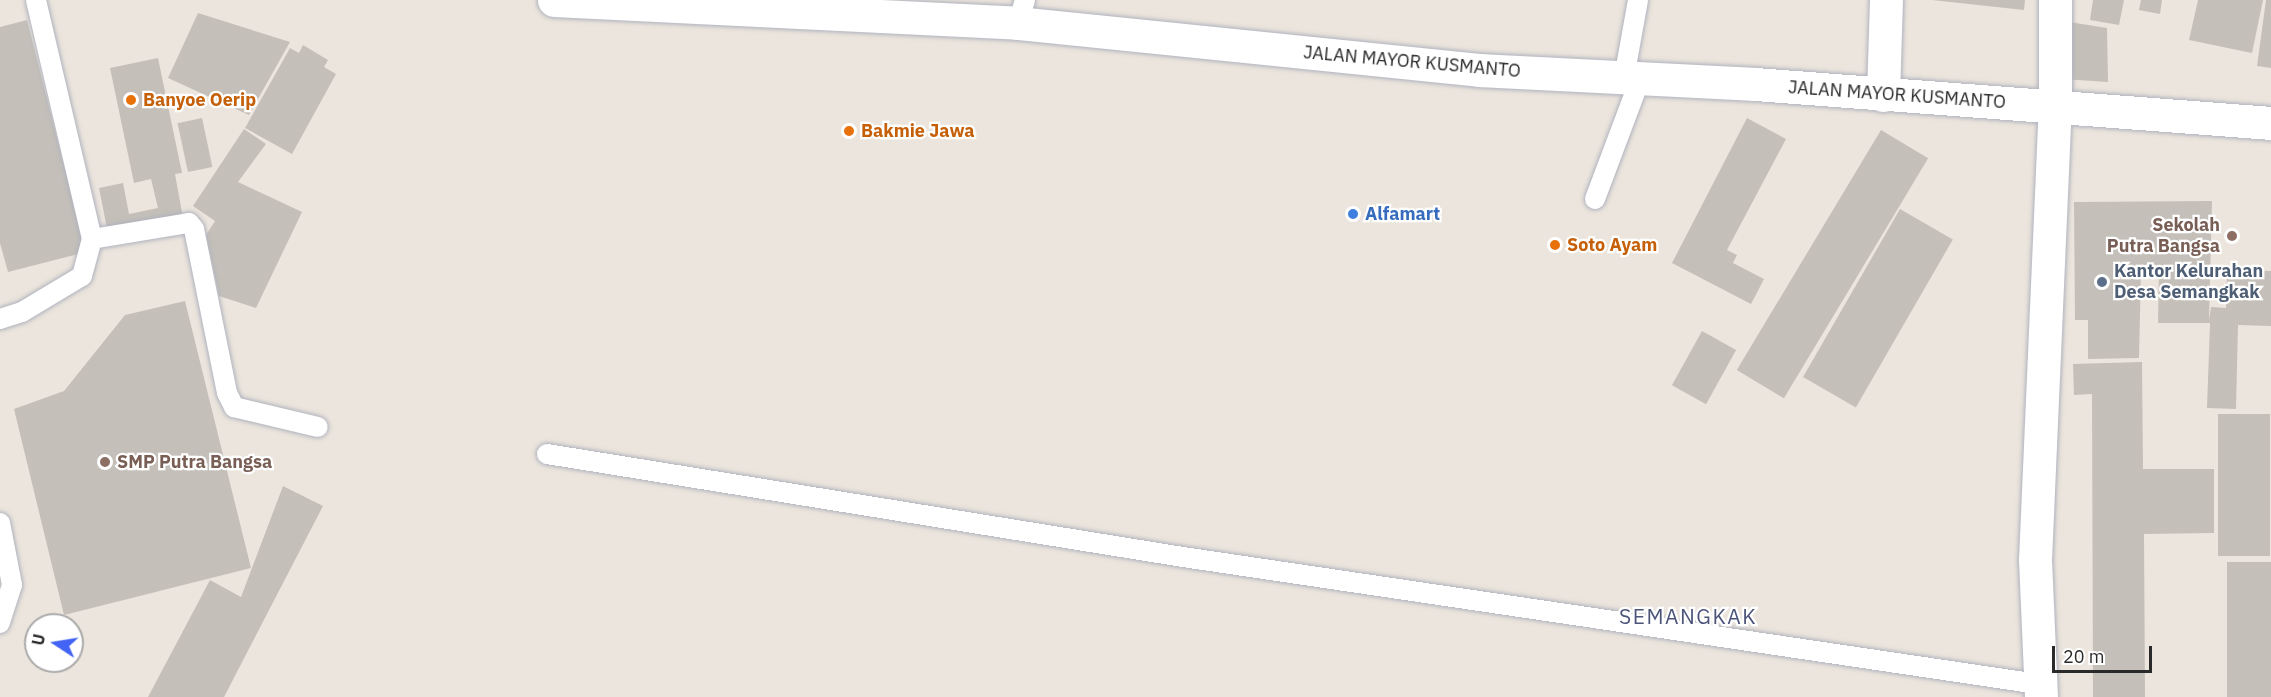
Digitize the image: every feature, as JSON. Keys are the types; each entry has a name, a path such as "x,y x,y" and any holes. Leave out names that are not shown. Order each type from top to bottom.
{"main road":[{"path":"1883,95 1886,0"},
{"path":"2040,690 2035,560 2055,107 2055,0"},
{"name":"JALAN MAYOR KUSMANTO","path":"572,1 1022,12 1480,70 1883,95 2271,123"}],"lane":[{"path":"0,319 22,312 82,276 92,239 36,0"},
{"path":"1595,199 1632,79 1638,0"},
{"path":"92,239 189,223 194,229 226,393 234,407 318,427"},
{"path":"547,454 1218,563 2040,690"},
{"path":"0,523 12,585 0,623"}],"building":[{"path":"1932,0 2025,0 2024,10"},
{"path":"2093,0 2124,0 2119,25 2090,20"},
{"path":"2141,0 2162,0 2160,14 2139,10"},
{"path":"2198,0 2263,0 2252,53 2189,40"},
{"path":"2266,0 2271,0 2271,68 2257,66"},
{"path":"198,13 290,42 249,115 168,78"},
{"path":"27,20 86,252 8,272 0,243 0,27"},
{"path":"2063,21 2107,28 2108,82 2062,79"},
{"path":"303,45 328,60 324,67 336,74 292,154 245,128 290,48 299,53"},
{"path":"158,58 182,173 175,174 183,218 108,234 99,188 123,183 129,214 158,208 151,179 134,183 110,68"},
{"path":"202,118 212,167 188,172 178,123"},
{"path":"1747,118 1786,139 1727,250 1737,255 1733,263 1764,279 1751,304 1672,263"},
{"path":"244,129 266,144 238,182 302,212 256,308 219,296 206,235 215,221 193,206"},
{"path":"1881,130 1928,158 1784,398 1737,370"},
{"path":"2212,201 2209,320 2211,307 2226,308 2227,269 2271,271 2271,326 2238,325 2236,409 2207,408 2210,323 2158,323 2159,270 2141,270 2139,358 2088,359 2088,320 2075,320 2074,202"},
{"path":"1900,209 1953,239 1856,408 1803,377"},
{"path":"185,301 251,568 72,613 64,613 14,409 64,391 125,315"},
{"path":"1702,331 1736,350 1706,404 1672,385"},
{"path":"2142,362 2143,469 2214,469 2214,533 2144,534 2145,697 2093,697 2092,394 2074,395 2073,364"},
{"path":"2218,414 2270,414 2270,556 2218,556"},
{"path":"283,486 323,506 224,697 148,697 210,580 241,597"},
{"path":"2227,562 2271,562 2271,697 2227,697"}],"place":[{"name":"Banyoe Oerip","path":"131,100"},
{"name":"Bakmie Jawa","path":"849,131"},
{"name":"Alfamart","path":"1353,214"},
{"name":"Sekolah Putra Bangsa","path":"2232,236"},
{"name":"Soto Ayam","path":"1555,245"},
{"name":"Kantor Kelurahan Desa Semangkak","path":"2102,282"},
{"name":"SMP Putra Bangsa","path":"105,462"}],"district":[{"name":"SEMANGKAK","path":"1688,616"}]}
